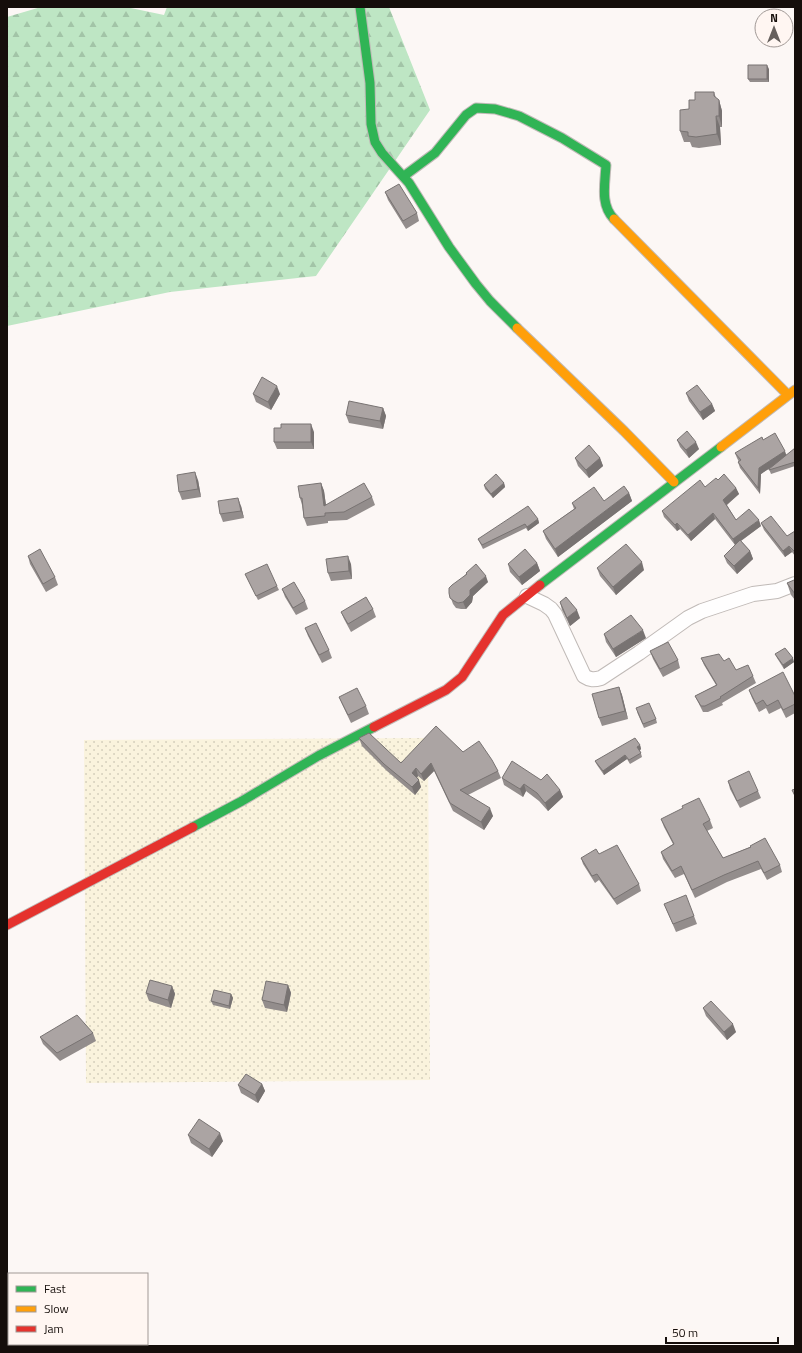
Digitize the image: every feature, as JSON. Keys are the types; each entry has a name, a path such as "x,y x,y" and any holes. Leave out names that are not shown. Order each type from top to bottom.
{"street":[{"path":"360,7 366,40 371,129 375,142 389,162 404,176 476,284 513,324 603,412 642,447 674,482"},
{"path":"7,925 242,801 318,756 446,690 462,677 470,668 493,629 504,615 536,588 792,392 612,216 604,201 606,165 562,138 519,116 495,109 476,108 466,115 435,153 404,176"},
{"path":"527,596 551,609 555,614 584,676 590,679 595,679 601,678 688,618 702,611 753,594 777,591 795,584"}],"green space":[{"path":"41,7 126,7 164,15 167,7 389,7 430,110 316,276 170,292 7,326 7,17"}],"sand":[{"path":"428,738 430,1080 86,1083 84,740"}],"building":[{"path":"748,65 767,65 767,79 748,79"},
{"path":"695,92 714,92 714,96 719,100 719,116 716,116 717,134 696,137 688,136 688,132 680,131 680,110 689,109 689,100 695,100"},
{"path":"399,184 417,213 403,221 385,192"},
{"path":"262,377 277,386 268,402 253,394"},
{"path":"697,385 712,404 700,412 686,393"},
{"path":"349,401 383,408 380,421 346,415"},
{"path":"281,424 311,424 311,442 274,442 274,428 281,428"},
{"path":"687,431 696,442 686,450 677,440"},
{"path":"775,433 785,451 759,468 758,488 738,462 741,460 735,453 762,437 763,440"},
{"path":"589,445 600,458 586,470 575,458"},
{"path":"795,448 795,462 769,470 769,469"},
{"path":"195,472 198,489 179,492 177,475"},
{"path":"496,474 504,483 491,494 484,485"},
{"path":"724,474 736,488 723,500 736,520 749,509 759,520 733,539 713,513 688,535 677,523 675,525 662,511 700,480 705,487 716,478 718,480"},
{"path":"321,483 324,506 364,483 372,497 344,512 325,513 325,516 304,518 302,498 300,498 298,486"},
{"path":"624,486 629,493 555,549 543,531 576,508 572,503 594,487 604,501"},
{"path":"238,498 241,511 220,514 218,501"},
{"path":"528,506 538,519 527,527 525,524 482,545 478,539"},
{"path":"771,516 787,536 795,531 795,552 789,546 783,551 761,523"},
{"path":"740,540 750,551 734,566 724,556"},
{"path":"626,544 642,562 613,587 597,568"},
{"path":"40,549 55,577 43,584 28,556"},
{"path":"525,549 537,563 519,577 508,564"},
{"path":"348,556 349,571 328,573 326,559"},
{"path":"267,564 277,586 256,596 245,574"},
{"path":"476,564 486,576 470,590 470,595 463,602 458,603 454,601 450,598 449,588 467,574 466,573"},
{"path":"795,580 795,594 787,583"},
{"path":"294,582 305,601 293,608 282,589"},
{"path":"366,597 373,609 348,624 341,612"},
{"path":"566,597 577,610 567,618 560,602"},
{"path":"631,615 643,630 613,649 604,634"},
{"path":"316,623 329,650 319,655 305,628"},
{"path":"668,642 678,660 660,669 650,651"},
{"path":"785,648 793,658 783,665 775,654"},
{"path":"719,654 724,661 729,658 736,670 748,665 753,676 720,697 721,698 705,706 701,706 695,696 717,685 701,658"},
{"path":"783,672 795,696 795,704 783,710 778,700 767,706 763,700 756,704 749,690"},
{"path":"619,687 625,711 599,718 592,694"},
{"path":"357,688 366,706 348,715 339,697"},
{"path":"649,703 656,719 643,724 636,708"},
{"path":"436,726 463,752 479,741 498,771 460,790 490,808 481,822 450,803 431,763 421,774 416,768 412,773 419,780 412,787 384,764 359,738 369,733 401,763"},
{"path":"635,738 640,745 637,747 641,753 629,760 625,755 603,771 595,761"},
{"path":"512,761 541,780 547,774 560,790 545,803 537,793 524,784 520,789 502,778"},
{"path":"749,771 758,791 737,801 728,781"},
{"path":"795,789 795,796 792,790"},
{"path":"699,798 710,820 703,824 723,858 751,847 750,846 765,838 780,865 764,873 758,861 692,890 681,866 672,871 661,852 674,844 661,819 683,808 682,806"},
{"path":"617,845 639,884 614,899 597,874 592,876 581,858 596,849 599,854"},
{"path":"686,895 694,916 673,924 664,904"},
{"path":"150,980 172,986 168,1000 146,993"},
{"path":"266,981 288,985 284,1005 262,1000"},
{"path":"214,990 231,994 229,1006 211,1001"},
{"path":"711,1001 733,1024 724,1032 703,1008"},
{"path":"77,1015 93,1033 57,1053 40,1037"},
{"path":"246,1074 262,1084 255,1095 238,1085"},
{"path":"199,1119 220,1133 209,1149 188,1135"}],"traffic: fast":[{"path":"360,7 370,83 371,124 375,142 382,153 409,183 449,247 476,284 490,301 517,328"},
{"path":"404,176 435,153 466,115 476,108 495,109 519,116 562,138 606,165 604,187 605,201 614,219"},
{"path":"540,585 721,447"},
{"path":"193,827 242,801 318,756 374,727"}],"traffic: slow":[{"path":"614,219 788,395"},
{"path":"517,328 624,431 674,482"},
{"path":"721,447 795,390"}],"traffic: jam":[{"path":"374,727 446,690 462,677 503,615 540,585"},
{"path":"7,925 193,827"}]}
